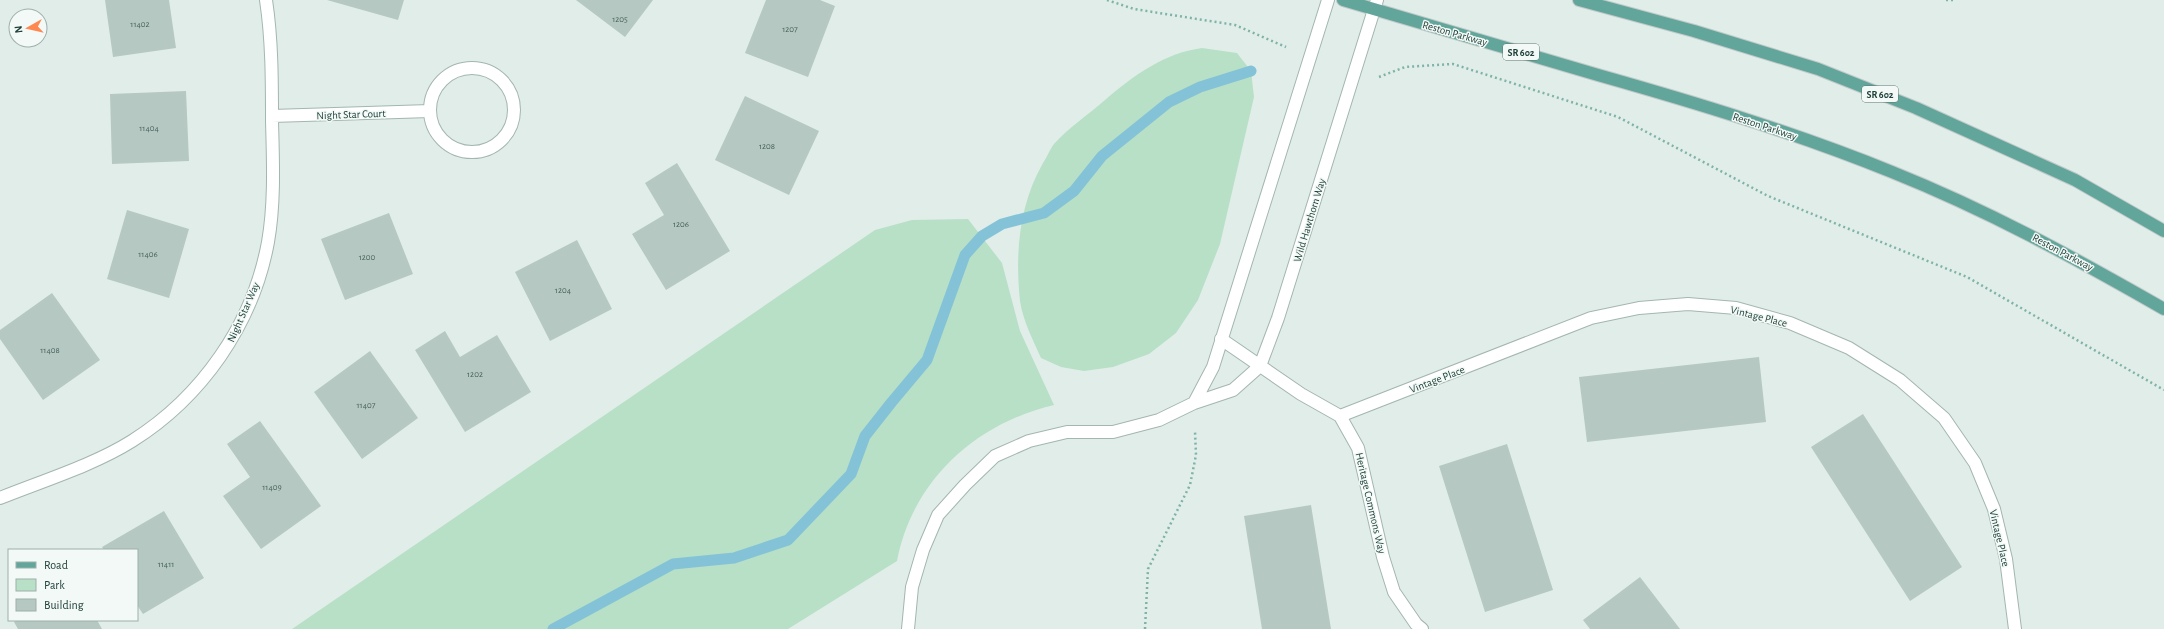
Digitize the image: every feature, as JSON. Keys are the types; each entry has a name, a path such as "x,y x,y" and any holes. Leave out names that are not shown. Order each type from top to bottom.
{"main road":[{"name":"Reston Parkway","path":"1343,0 1375,4 1698,104 1815,142 1892,172 1984,212 2062,250 2164,309"},
{"name":"SR 602","path":"1579,0 1694,31 1818,69 1916,108 2074,180 2164,231"}],"street":[{"name":"Night Star Way","path":"0,498 109,453 132,441 174,410 207,376 234,335 256,287 268,241 273,177 270,26 266,0"},
{"path":"1194,403 1213,366 1328,0"},
{"name":"Wild Hawthorn Way","path":"908,629 912,587 923,550 938,515 964,485 995,456 1029,441 1066,432 1114,432 1159,420 1194,403 1233,390 1260,366 1278,318 1356,70 1375,4"},
{"path":"479,68 498,75 510,90 515,108 511,128 499,144 482,152 461,151 448,145 434,130 430,111 433,94 442,80 460,69 479,68"},
{"name":"Night Star Court","path":"272,116 430,111"},
{"name":"Vintage Place","path":"1340,416 1591,318 1639,308 1688,304 1736,308 1790,323 1849,348 1900,380 1944,418 1975,463 1994,509 2006,559 2015,629"},
{"name":"Heritage Commons Way","path":"1221,339 1260,366 1340,416 1358,448 1383,557 1394,592 1416,624 1422,629"}],"path":[{"path":"1107,0 1134,9 1236,25 1310,57"},
{"path":"1946,0 1955,0"},
{"path":"1356,70 1381,77 1405,66 1453,64 1618,117 1768,196 1967,277 2164,390"},
{"path":"1144,629 1148,569 1190,485 1196,455 1194,403"}],"green space":[{"path":"1202,48 1237,53 1251,71 1254,97 1220,244 1198,300 1176,333 1149,354 1113,367 1084,371 1061,367 1041,358 1021,308 1018,265 1024,212 1035,179 1043,163 1053,146 1060,138 1138,74 1162,60"},
{"path":"968,219 1002,263 1020,331 1054,405 1025,414 999,426 974,441 952,460 933,481 917,505 905,532 897,561 788,629 292,629 875,230 912,220"}],"building":[{"path":"105,0 169,0 176,48 113,57"},
{"path":"327,0 404,0 398,20"},
{"path":"576,0 653,0 625,37"},
{"path":"766,0 820,0 835,6 808,77 745,53"},
{"path":"186,91 189,161 112,164 110,94"},
{"path":"745,96 819,131 789,195 715,160"},
{"path":"677,163 730,251 666,290 632,234 664,215 645,183"},
{"path":"127,210 189,229 169,298 107,279"},
{"path":"389,213 413,274 345,300 321,239"},
{"path":"577,240 612,309 550,341 515,272"},
{"path":"52,293 100,360 43,400 0,339 0,330"},
{"path":"445,331 460,357 497,335 531,392 465,432 415,350"},
{"path":"370,351 418,418 362,459 314,392"},
{"path":"1759,357 1766,422 1587,442 1579,377"},
{"path":"1863,414 1962,567 1910,601 1811,447"},
{"path":"260,421 321,506 261,549 223,496 250,477 227,444"},
{"path":"1507,444 1553,590 1485,612 1439,466"},
{"path":"1311,505 1331,629 1262,629 1244,516"},
{"path":"164,511 204,578 143,614 138,606 138,549 103,549 102,547"},
{"path":"1640,577 1680,629 1590,629 1583,620"},
{"path":"98,621 102,629 18,629 14,622"}],"waterway":[{"path":"553,629 673,564 734,558 788,540 851,474 865,436 927,360 965,255 982,236 1002,224 1044,213 1074,191 1102,156 1169,102 1200,87 1251,71"}]}
